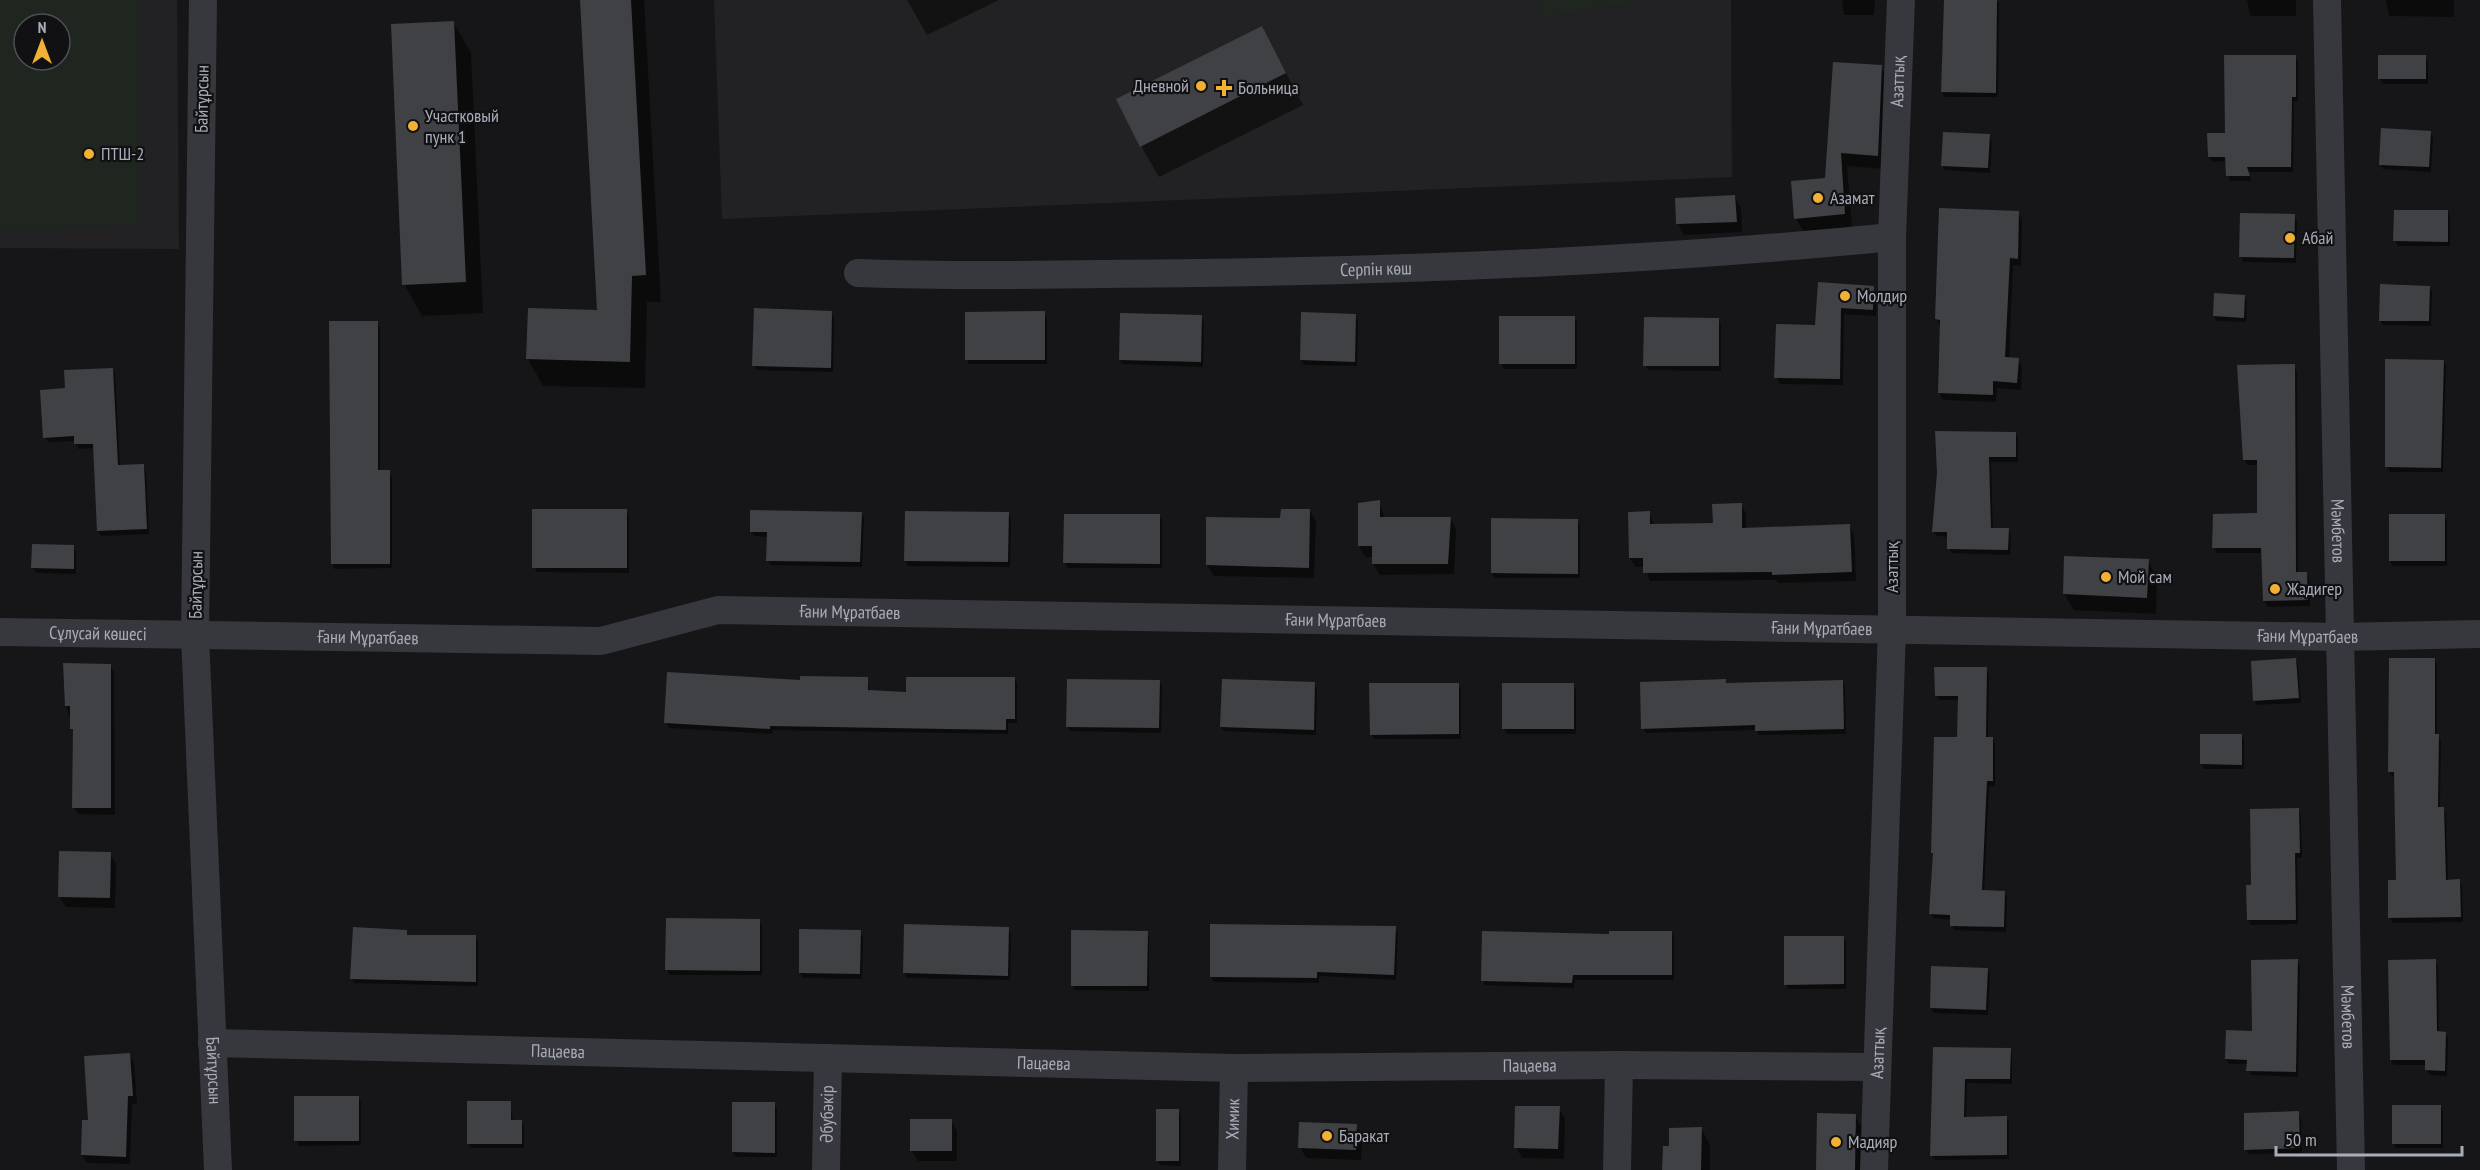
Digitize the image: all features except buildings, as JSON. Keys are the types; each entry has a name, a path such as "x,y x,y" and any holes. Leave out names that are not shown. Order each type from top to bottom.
{"street":[{"name":"Байтұрсын","path":"203,0 195,636 218,1170"},
{"name":"Азаттық","path":"1874,1170 1892,628 1892,237 1901,0"},
{"name":"Мәмбетов","path":"2327,0 2351,1170"},
{"name":"Серпін көш","path":"858,273 942,276 1408,270 1758,250 1892,237"},
{"name":"Ғани Мұратбаев","path":"195,636 601,641 718,610 2339,637 2480,634"},
{"name":"Сұлусай көшесі","path":"0,632 195,636"},
{"name":"Пацаева","path":"212,1043 1234,1068 1619,1065 1876,1067"},
{"name":"Әбубәкір","path":"826,1170 828,1058"},
{"path":"1617,1170 1619,1065"},
{"name":"Химик","path":"1232,1170 1234,1068"}],"shaded area":[{"name":"ПТШ-2","path":"0,0 177,0 179,249 0,248"},
{"name":"ПТШ-2","path":"0,0 137,0 139,226 0,227"},
{"name":"Больница","path":"714,0 1731,0 1732,177 722,219"},
{"path":"1535,0 1644,0 1543,17"}],"place":[{"name":"Дневной","path":"1201,86"},
{"name":"Больница","path":"1224,88"},
{"name":"Участковый пунк 1","path":"413,126"},
{"name":"ПТШ-2","path":"89,154"},
{"name":"Азамат","path":"1818,198"},
{"name":"Абай","path":"2290,238"},
{"name":"Молдир","path":"1845,296"},
{"name":"Мой сам","path":"2106,577"},
{"name":"Жадигер","path":"2275,589"},
{"name":"Баракат","path":"1327,1136"},
{"name":"Мадияр","path":"1836,1142"}]}
